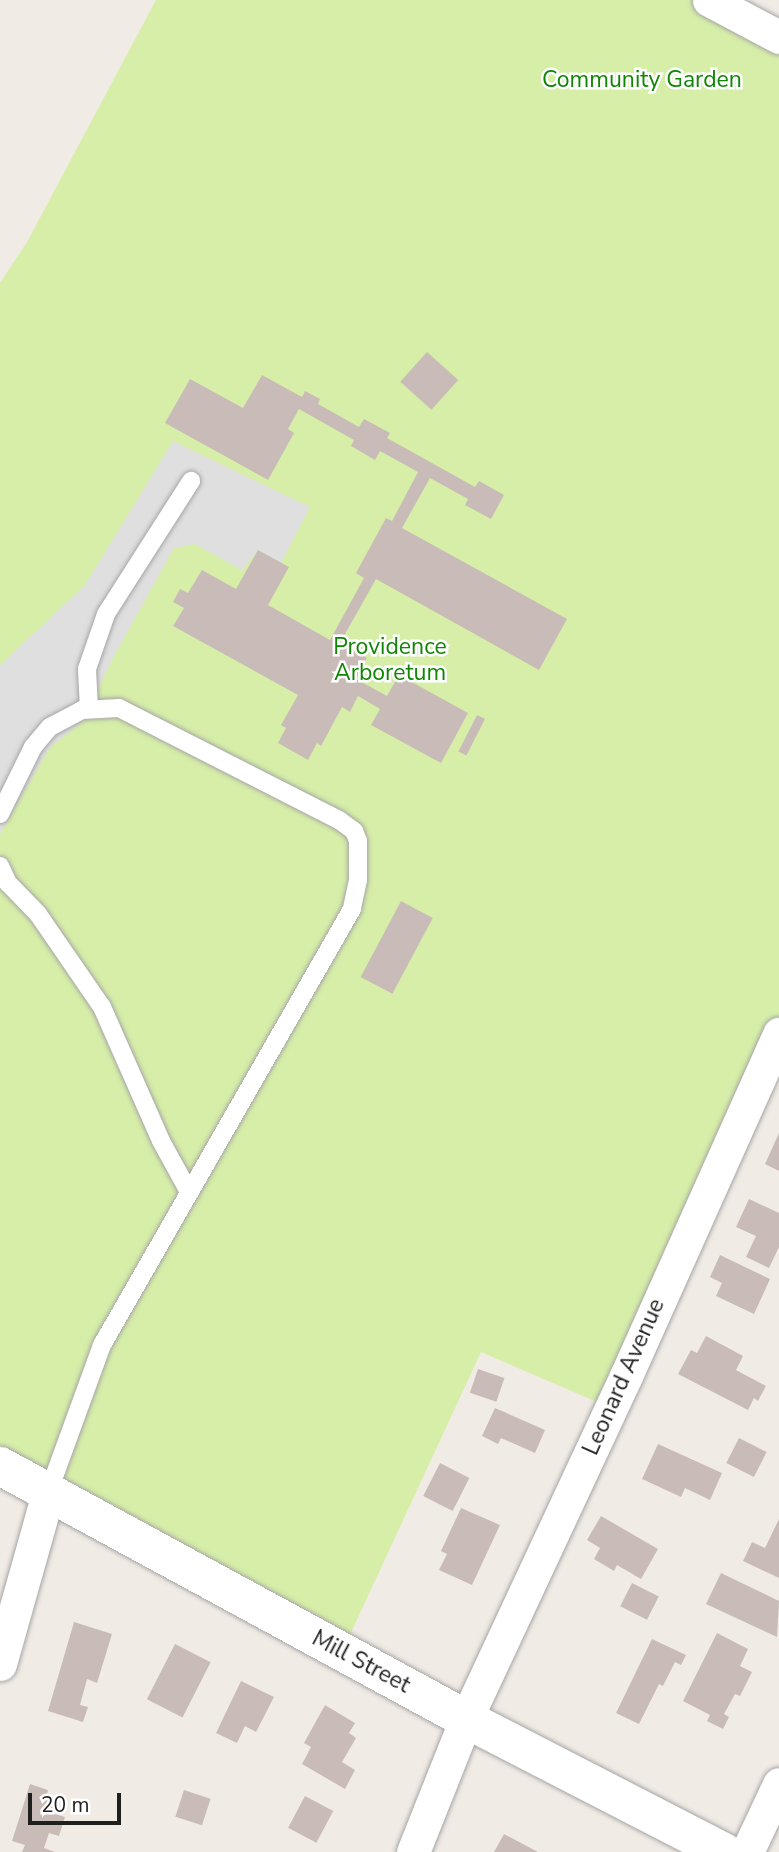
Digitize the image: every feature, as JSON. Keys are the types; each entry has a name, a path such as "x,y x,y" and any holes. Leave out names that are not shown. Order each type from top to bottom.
{"street":[{"path":"709,0 779,37"},
{"name":"Leonard Avenue","path":"413,1852 466,1719 626,1376 779,1034"},
{"name":"Mill Street","path":"0,1466 466,1719 724,1852"},
{"path":"0,1664 48,1493"},
{"path":"747,1852 779,1784"}],"lane":[{"path":"89,709 87,669 106,614 191,481"},
{"path":"0,814 30,754 58,720 89,709 119,708 339,820 354,831 358,841 358,880 352,909 188,1190 102,1345 48,1493"},
{"path":"0,866 8,883 38,914 102,1007 161,1141 188,1190"}],"green space":[{"name":"Providence Arboretum","path":"156,0 709,0 779,37 779,1037 611,1408 481,1352 342,1652 0,1466 0,283 27,242"}],"shaded area":[{"path":"173,441 310,507 281,563 258,550 242,570 195,544 174,548 115,654 81,723 50,747 0,834 0,665 85,585"}],"building":[{"path":"427,352 458,380 431,410 400,382"},
{"path":"262,375 302,397 305,391 320,399 318,404 359,427 364,419 390,433 387,438 475,487 479,481 504,495 491,519 465,505 468,499 430,478 402,528 567,619 539,670 376,579 340,643 367,658 356,679 387,696 399,675 468,713 441,763 371,725 380,709 358,696 350,712 342,707 321,746 317,743 308,760 278,743 286,728 281,725 298,695 173,626 184,608 173,602 180,589 188,593 202,570 236,589 258,550 289,567 268,605 330,640 364,578 356,573 386,518 392,521 418,472 380,451 375,460 351,446 354,440 299,409 288,429 294,433 268,480 165,423 190,379 243,408"},
{"path":"477,715 485,719 466,756 458,752"},
{"path":"401,901 433,918 392,994 361,977"},
{"path":"779,1133 779,1171 765,1164"},
{"path":"749,1199 779,1213 779,1247 769,1268 746,1257 756,1236 736,1227"},
{"path":"720,1255 770,1279 754,1314 716,1296 722,1283 710,1277"},
{"path":"706,1336 743,1356 736,1370 766,1386 758,1401 754,1398 748,1410 678,1374 691,1350 697,1353"},
{"path":"478,1369 504,1378 496,1402 470,1393"},
{"path":"495,1408 545,1430 535,1453 501,1438 498,1444 482,1436"},
{"path":"739,1438 767,1452 754,1477 726,1463"},
{"path":"658,1444 722,1473 710,1500 685,1488 681,1497 642,1479"},
{"path":"440,1463 469,1478 453,1511 423,1496"},
{"path":"461,1508 500,1525 472,1585 439,1570 447,1554 441,1551"},
{"path":"601,1516 658,1549 641,1579 617,1565 614,1571 594,1559 600,1548 587,1540"},
{"path":"779,1519 779,1578 743,1561 752,1542 765,1548"},
{"path":"721,1573 779,1601 777,1637 706,1604"},
{"path":"632,1583 659,1597 647,1620 620,1606"},
{"path":"74,1622 112,1634 97,1683 87,1679 80,1705 88,1707 83,1722 48,1711"},
{"path":"717,1633 748,1649 740,1666 752,1672 740,1696 735,1694 724,1714 729,1717 723,1729 707,1721 710,1715 683,1701"},
{"path":"652,1639 686,1655 681,1665 675,1662 663,1686 659,1684 639,1724 616,1713"},
{"path":"175,1644 211,1662 182,1717 147,1699"},
{"path":"241,1681 274,1697 256,1732 245,1726 237,1743 216,1733"},
{"path":"325,1705 355,1723 349,1733 356,1738 342,1762 355,1770 345,1789 302,1764 311,1747 304,1743"},
{"path":"30,1784 48,1790 46,1799 58,1803 55,1814 65,1817 59,1836 49,1833 44,1848 55,1852 22,1852 25,1845 12,1841"},
{"path":"184,1790 211,1799 202,1825 175,1817"},
{"path":"305,1796 333,1811 316,1843 288,1828"},
{"path":"504,1834 538,1852 494,1852"}],"park label":[{"name":"Community Garden","path":"642,80"}]}
